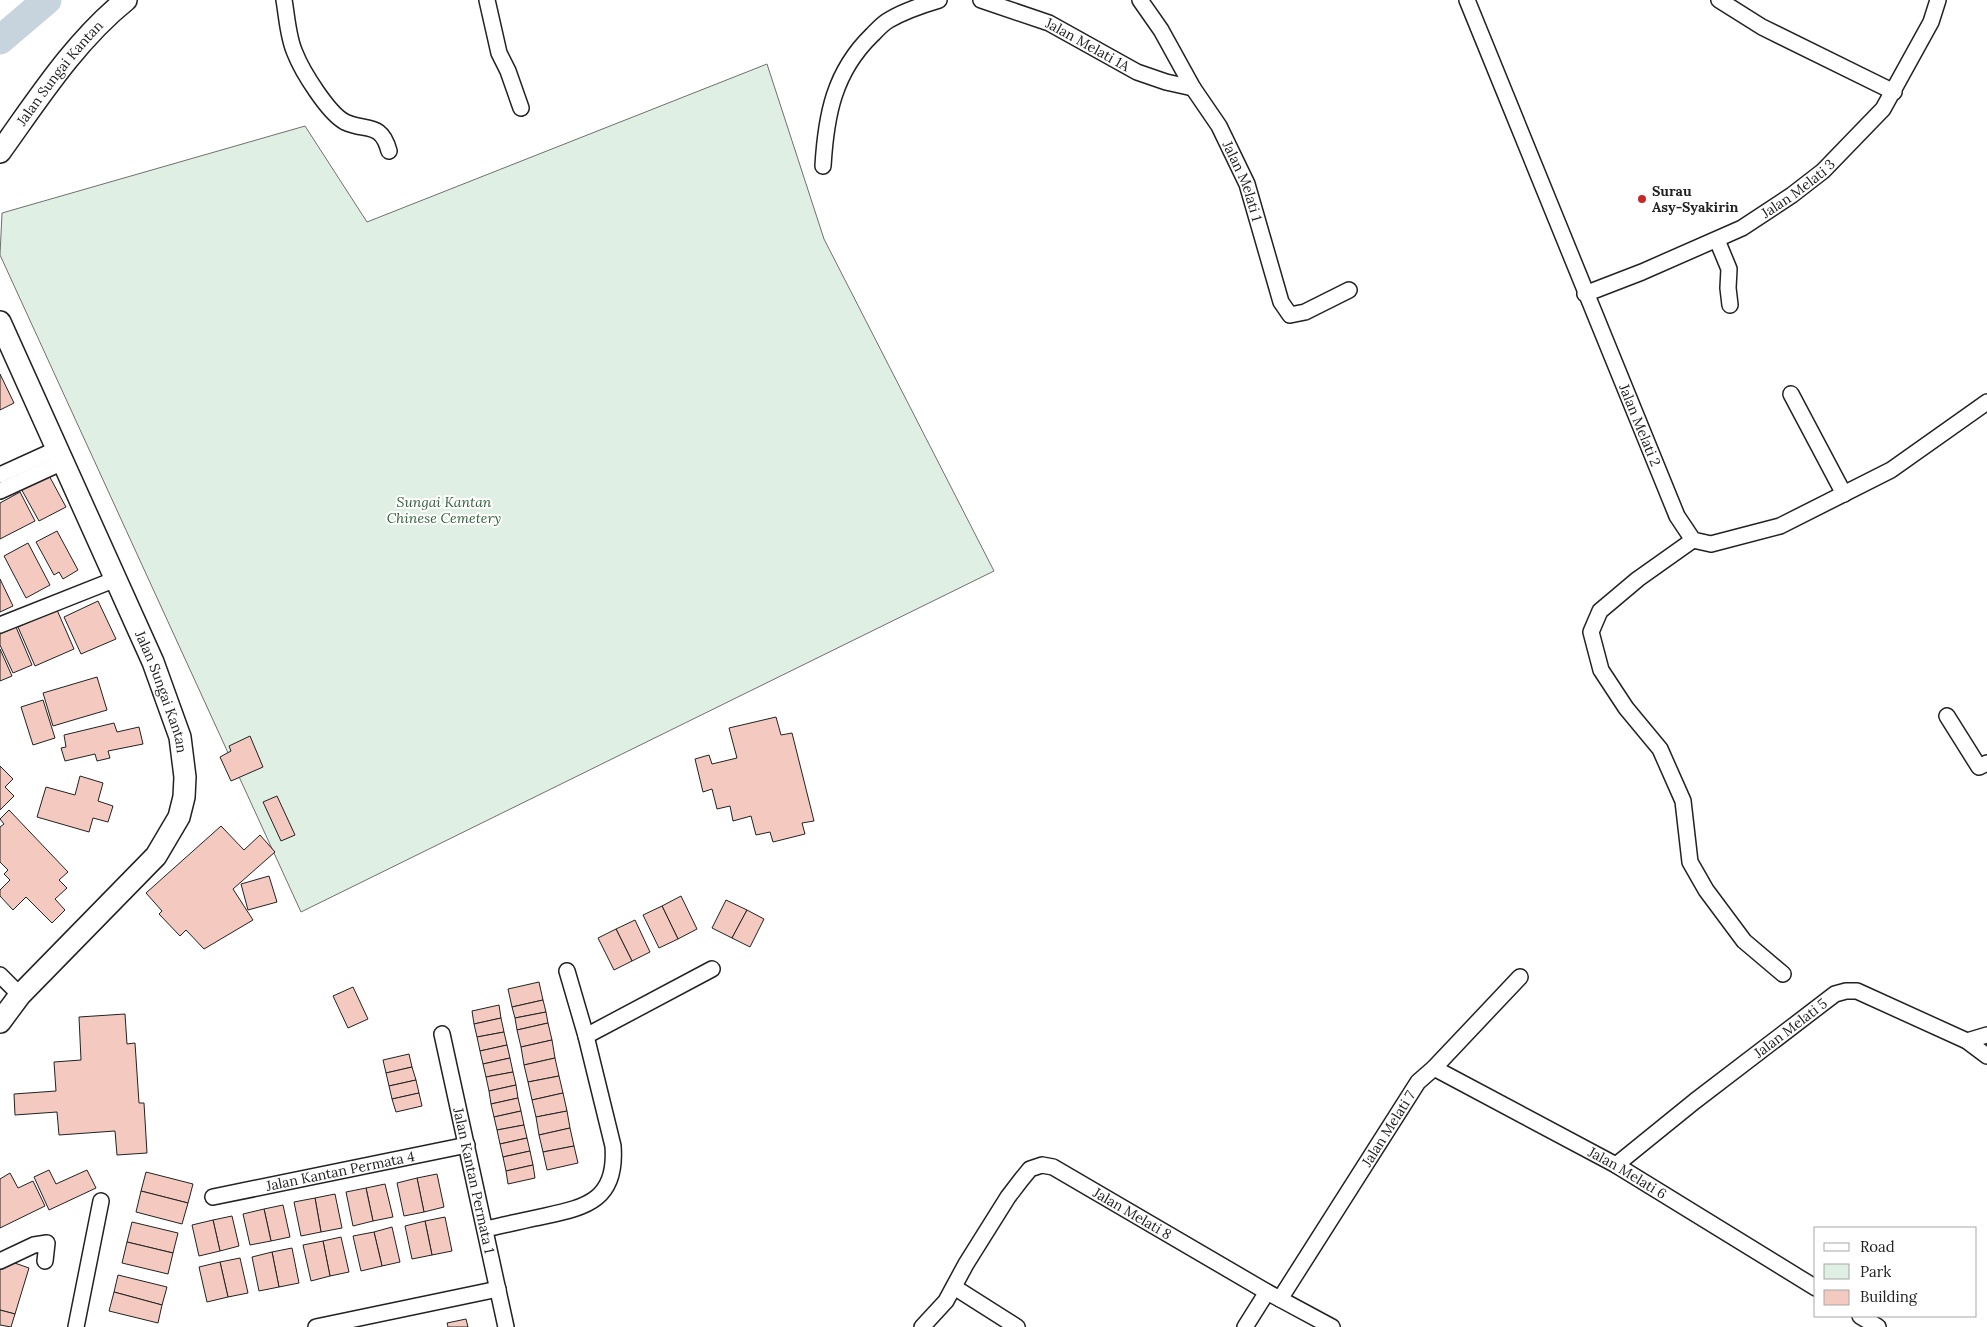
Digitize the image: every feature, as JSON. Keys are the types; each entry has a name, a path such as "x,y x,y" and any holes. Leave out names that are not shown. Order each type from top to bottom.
{"main road":[{"name":"Jalan Sungai Kantan","path":"0,152 52,79 111,12 126,0"},
{"name":"Jalan Sungai Kantan","path":"0,322 153,662 180,737 185,777 184,797 178,817 156,856 20,995 0,1022"}],"street":[{"path":"284,0 294,53 324,102 344,122 376,130 386,139 389,151"},
{"path":"486,0 499,53 508,71 521,108"},
{"path":"823,166 824,140 832,100 844,69 864,43 887,21 916,7 939,0"},
{"name":"Jalan Melati 1A","path":"982,0 1049,24 1137,72 1166,82 1193,88"},
{"name":"Jalan Melati 1","path":"1140,0 1161,30 1193,88 1219,126 1247,184 1281,302 1290,315 1305,312 1349,290"},
{"name":"Jalan Melati 2","path":"1466,0 1677,516 1694,540"},
{"path":"1719,0 1762,26 1894,92"},
{"name":"Jalan Melati 3","path":"1586,294 1742,228 1792,195 1823,171 1883,109 1931,22 1938,0"},
{"path":"1717,240 1729,269 1728,288 1730,305"},
{"path":"1791,394 1844,494"},
{"path":"1783,974 1744,941 1706,890 1690,862 1683,801 1660,749 1626,708 1601,670 1591,632 1600,612 1638,579 1694,540 1711,544 1780,526 1891,470 1987,402"},
{"path":"0,475 60,455"},
{"path":"0,491 60,455"},
{"path":"0,625 116,579"},
{"path":"1946,716 1979,767 1987,763"},
{"path":"586,1036 712,969"},
{"path":"485,1229 580,1209 602,1193 610,1178 614,1158 613,1146 586,1036 567,971"},
{"path":"0,975 20,995"},
{"name":"Jalan Melati 7","path":"1245,1327 1273,1296 1418,1082 1434,1068 1520,978"},
{"name":"Jalan Melati 5","path":"1616,1165 1695,1101 1836,994 1846,991 1857,992 1967,1042 1987,1056"},
{"name":"Jalan Kantan Permata 1","path":"442,1034 506,1327"},
{"path":"1967,1042 1987,1035"},
{"name":"Jalan Melati 6","path":"1434,1068 1616,1165 1814,1287"},
{"name":"Jalan Kantan Permata 4","path":"213,1197 467,1146"},
{"name":"Jalan Melati 8","path":"922,1327 946,1302 966,1264 1008,1196 1030,1169 1042,1165 1053,1167 1273,1296 1332,1327"},
{"path":"76,1327 101,1201"},
{"path":"0,1261 34,1245 47,1243 45,1261"},
{"path":"954,1287 1018,1327"},
{"path":"316,1327 498,1289"},
{"path":"1862,1317 1878,1327"}],"green space":[{"name":"Sungai Kantan Chinese Cemetery","path":"767,64 824,239 994,571 301,912 0,255 2,213 305,126 367,222"}],"building":[{"path":"0,374 14,403 0,410"},
{"path":"46,470 66,507 39,521 19,485"},
{"path":"20,492 35,521 0,539 0,503"},
{"path":"57,531 78,570 63,579 59,572 54,575 36,542"},
{"path":"28,543 50,585 26,598 4,556"},
{"path":"0,579 13,606 0,612"},
{"path":"98,601 116,639 81,654 64,617"},
{"path":"57,610 74,649 35,666 18,627"},
{"path":"16,627 32,665 13,673 0,645 0,634"},
{"path":"0,649 12,676 0,681"},
{"path":"97,677 107,710 53,726 43,693"},
{"path":"43,700 55,738 33,745 21,707"},
{"path":"776,717 781,735 792,733 814,821 802,823 805,834 773,842 770,832 756,835 751,816 733,821 730,806 717,809 712,789 703,792 695,759 709,755 712,764 737,758 729,728"},
{"path":"114,723 117,732 139,727 143,744 108,751 110,758 97,761 95,754 65,761 61,748 66,747 64,735"},
{"path":"250,736 263,767 231,781 220,757 231,751 229,746"},
{"path":"0,766 13,779 5,787 14,796 0,810"},
{"path":"80,776 103,783 98,801 113,806 108,822 93,818 89,832 37,817 46,787 75,795"},
{"path":"277,796 295,835 281,841 263,802"},
{"path":"9,810 68,872 59,880 67,888 55,899 65,910 52,923 26,897 13,910 0,896 0,890 10,880 4,874 8,870 0,862 0,827 4,824 0,819"},
{"path":"221,826 244,850 260,835 275,852 233,889 253,920 204,949 186,930 180,936 159,914 162,911 146,893"},
{"path":"269,876 277,902 248,910 241,884"},
{"path":"681,896 697,929 678,939 662,906"},
{"path":"726,900 747,910 732,938 712,928"},
{"path":"662,906 678,939 659,948 643,915"},
{"path":"747,910 764,919 750,947 732,938"},
{"path":"635,920 650,952 632,961 616,929"},
{"path":"616,929 632,961 614,970 598,938"},
{"path":"539,982 543,1000 512,1007 508,989"},
{"path":"353,987 368,1019 348,1028 333,996"},
{"path":"543,1000 546,1012 515,1018 512,1007"},
{"path":"499,1005 501,1018 474,1024 472,1011"},
{"path":"546,1012 548,1023 517,1030 515,1018"},
{"path":"125,1014 127,1044 135,1043 139,1103 144,1103 147,1153 117,1155 115,1131 59,1135 57,1112 15,1115 14,1094 56,1091 54,1062 81,1060 79,1017"},
{"path":"501,1018 504,1032 477,1037 474,1024"},
{"path":"548,1023 552,1040 521,1047 517,1030"},
{"path":"504,1032 507,1045 480,1051 477,1037"},
{"path":"552,1040 555,1058 524,1065 521,1047"},
{"path":"507,1045 510,1058 483,1064 480,1051"},
{"path":"409,1054 412,1067 386,1073 383,1060"},
{"path":"510,1058 513,1072 486,1077 483,1064"},
{"path":"555,1058 559,1076 528,1082 524,1065"},
{"path":"412,1067 416,1080 389,1086 386,1073"},
{"path":"513,1072 516,1085 489,1091 486,1077"},
{"path":"559,1076 563,1093 532,1100 528,1082"},
{"path":"416,1080 419,1093 392,1099 389,1086"},
{"path":"516,1085 518,1098 491,1104 489,1091"},
{"path":"419,1093 422,1106 396,1112 392,1099"},
{"path":"563,1093 567,1111 536,1117 532,1100"},
{"path":"518,1098 521,1111 494,1117 491,1104"},
{"path":"521,1111 524,1125 497,1130 494,1117"},
{"path":"567,1111 570,1128 539,1135 536,1117"},
{"path":"524,1125 527,1138 500,1144 497,1130"},
{"path":"570,1128 574,1146 543,1152 539,1135"},
{"path":"527,1138 530,1151 503,1157 500,1144"},
{"path":"574,1146 578,1163 547,1170 543,1152"},
{"path":"530,1151 533,1165 506,1171 503,1157"},
{"path":"533,1165 535,1178 508,1184 506,1171"},
{"path":"49,1170 56,1184 87,1170 96,1188 49,1210 34,1177"},
{"path":"146,1172 193,1184 188,1203 141,1191"},
{"path":"10,1173 18,1188 33,1181 45,1206 0,1228 0,1179"},
{"path":"437,1174 444,1207 424,1212 417,1178"},
{"path":"417,1178 424,1212 404,1216 397,1183"},
{"path":"385,1184 393,1217 373,1221 366,1188"},
{"path":"366,1188 373,1221 353,1226 346,1192"},
{"path":"141,1191 188,1203 182,1224 136,1212"},
{"path":"335,1194 342,1228 321,1232 315,1198"},
{"path":"315,1198 321,1232 301,1236 294,1202"},
{"path":"283,1205 290,1237 271,1241 264,1209"},
{"path":"264,1209 271,1241 250,1245 243,1214"},
{"path":"232,1216 239,1246 220,1251 213,1220"},
{"path":"445,1217 452,1251 432,1255 425,1221"},
{"path":"213,1220 220,1251 199,1256 192,1225"},
{"path":"425,1221 432,1255 412,1259 405,1226"},
{"path":"132,1222 178,1233 173,1253 127,1242"},
{"path":"392,1227 400,1262 382,1266 374,1232"},
{"path":"374,1232 382,1266 361,1271 353,1236"},
{"path":"341,1237 349,1272 330,1276 323,1241"},
{"path":"323,1241 330,1276 311,1281 303,1245"},
{"path":"127,1242 173,1253 168,1274 122,1263"},
{"path":"292,1248 299,1283 279,1287 272,1252"},
{"path":"272,1252 279,1287 259,1291 252,1257"},
{"path":"240,1258 248,1293 228,1297 220,1262"},
{"path":"9,1261 29,1268 15,1314 0,1310 0,1265"},
{"path":"220,1262 228,1297 207,1302 199,1267"},
{"path":"118,1275 167,1287 162,1305 114,1292"},
{"path":"114,1292 162,1305 158,1323 109,1311"},
{"path":"0,1310 15,1314 11,1327 0,1325"},
{"path":"466,1319 468,1327 448,1327 447,1323"}],"waterway":[{"path":"0,40 47,0"}],"place":[{"name":"Surau Asy-Syakirin","path":"1642,199"}]}
